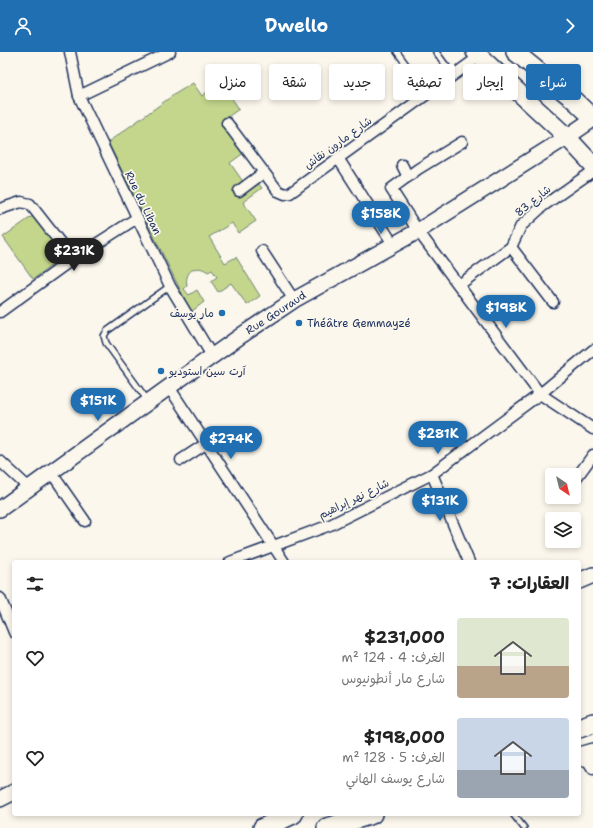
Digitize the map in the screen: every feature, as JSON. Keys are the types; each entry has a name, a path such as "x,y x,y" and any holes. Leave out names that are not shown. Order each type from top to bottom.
{"highway":[{"path":"581,727 593,723"},
{"path":"263,828 285,816"},
{"path":"328,828 366,816"}],"main road":[{"path":"515,52 575,101 593,118"},
{"path":"477,54 567,137 593,165"}],"street":[{"name":"Rue du Liban","path":"70,52 79,96 170,286 212,356"},
{"path":"79,96 170,52"},
{"name":"شارع مارون نقاش","path":"455,73 477,54"},
{"name":"شارع مارون نقاش","path":"227,123 263,173 278,191 285,194 294,190 419,100"},
{"name":"Rue Gouraud","path":"0,509 212,356 294,300 418,231 567,137 593,118"},
{"path":"462,142 418,169 391,189 418,231 540,394 593,429"},
{"path":"338,158 393,244"},
{"path":"402,165 408,177"},
{"name":"شارع 83","path":"459,285 511,247 521,226 543,206 593,171"},
{"path":"239,191 263,173"},
{"path":"0,209 21,202 30,204 73,259"},
{"path":"0,312 73,259 137,218"},
{"path":"511,247 553,302"},
{"path":"262,251 294,300"},
{"name":"شارع نهر إبراهيم","path":"236,560 330,525 432,474 540,394 593,350"},
{"path":"169,387 283,560"},
{"path":"181,460 207,443"},
{"path":"581,471 593,455"},
{"path":"0,461 29,488"},
{"path":"51,472 85,521"},
{"path":"432,474 468,560"},
{"path":"581,580 593,575"},
{"path":"0,598 12,627"},
{"path":"0,799 12,793"}],"lane":[{"path":"397,52 406,64"},
{"path":"436,52 445,64"},
{"path":"149,402 106,344 104,336 107,332 170,286"},
{"path":"515,816 524,828"}],"green space":[{"path":"193,83 202,96 205,94 205,100 233,100 239,109 222,121 245,152 230,163 244,183 253,177 262,188 243,202 256,221 238,233 232,223 209,237 225,263 236,257 260,296 247,305 231,283 218,292 211,281 217,277 212,270 208,272 199,268 192,270 189,273 187,276 187,286 184,289 189,295 197,290 204,302 191,312 108,142 175,94"},
{"path":"34,215 59,250 58,261 33,279 3,237"}],"place":[{"name":"مار يوسف","path":"222,313"},
{"name":"Théâtre Gemmayzé","path":"299,323"},
{"name":"آرت سين استوديو","path":"161,371"}]}
